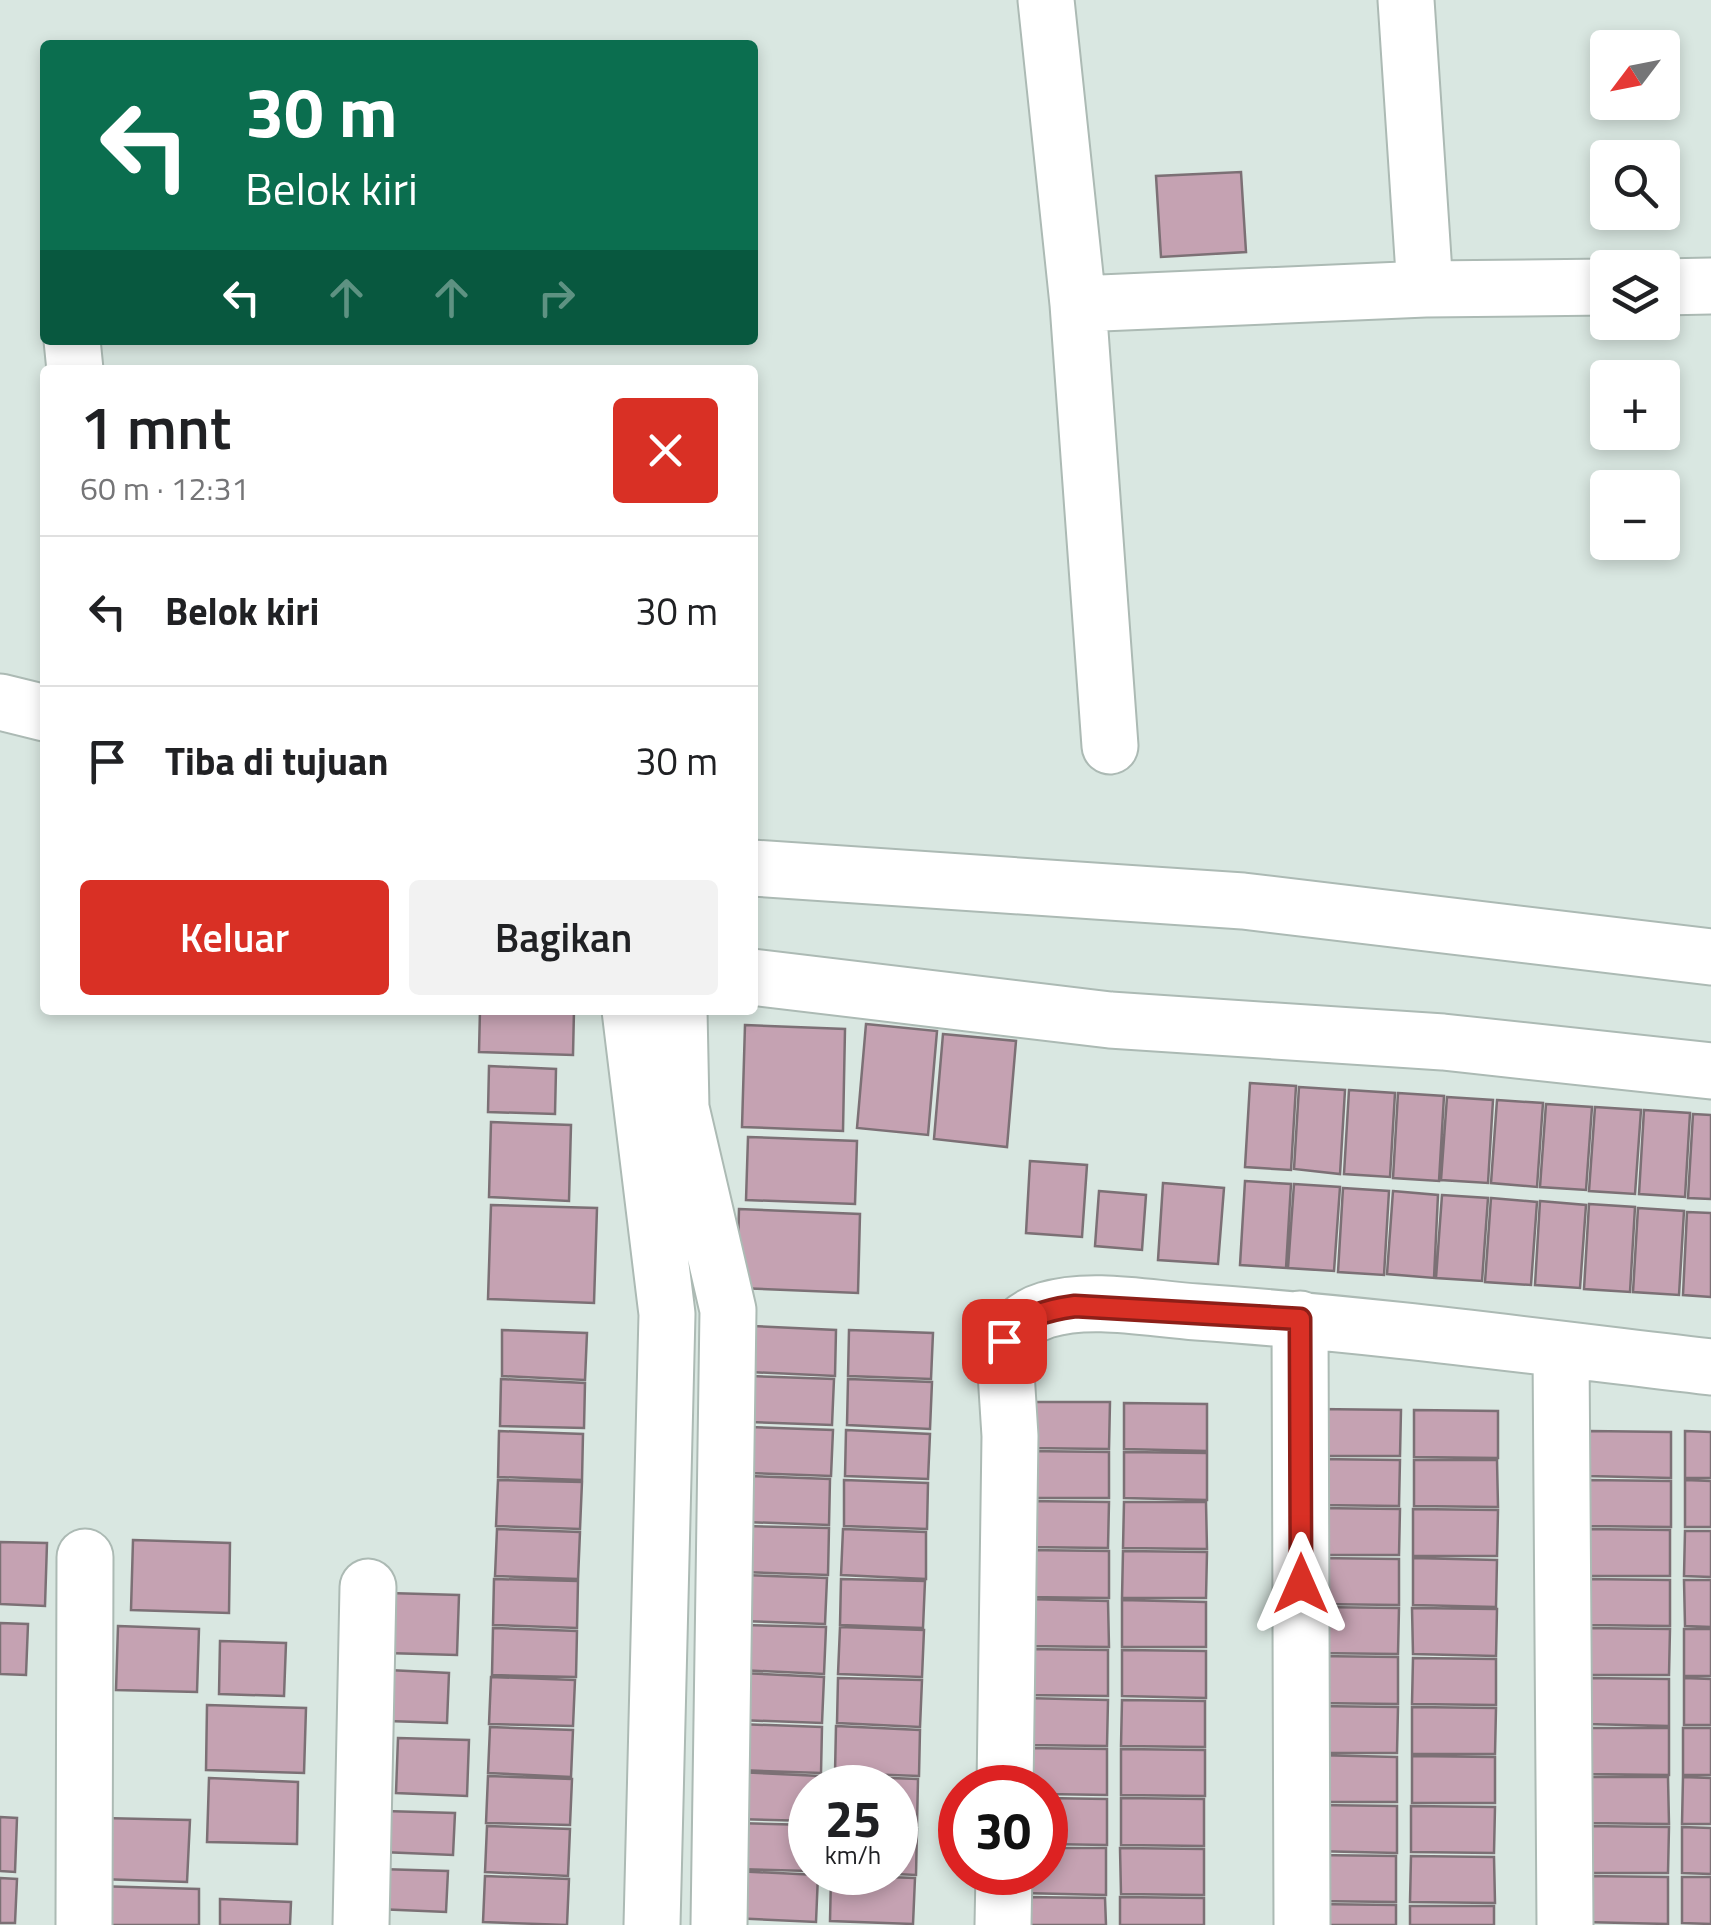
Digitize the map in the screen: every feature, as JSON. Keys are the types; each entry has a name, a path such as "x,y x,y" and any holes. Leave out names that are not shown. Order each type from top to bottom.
{"street":[{"path":"1046,0 1078,304 1110,746"},
{"path":"1406,0 1425,289"},
{"path":"1680,286 1711,286"},
{"path":"1078,304 1425,289 1590,287"},
{"path":"0,702 40,713"},
{"path":"758,868 1224,900 1711,956"},
{"path":"758,977 1110,1020 1444,1042 1711,1071"},
{"path":"631,1015 667,1314 652,1925"},
{"path":"679,1015 681,1108 728,1310 720,1925"},
{"path":"1005,1765 1010,1436 1004,1341 1024,1321 1046,1310 1075,1306 1300,1319 1711,1367"},
{"path":"667,1314 728,1310"},
{"path":"1300,1319 1302,1925"},
{"path":"1561,1350 1565,1925"},
{"path":"84,1925 85,1557"},
{"path":"362,1925 368,1588"},
{"path":"1003,1925 1004,1895"}],"building":[{"path":"1241,172 1246,252 1161,257 1156,176"},
{"path":"480,1015 574,1015 573,1055 479,1052"},
{"path":"866,1024 937,1031 928,1135 857,1128"},
{"path":"745,1025 845,1029 843,1131 742,1127"},
{"path":"943,1034 1016,1041 1007,1147 934,1139"},
{"path":"489,1066 556,1069 555,1114 488,1112"},
{"path":"1250,1083 1296,1086 1291,1170 1245,1167"},
{"path":"1299,1087 1345,1090 1340,1174 1294,1169"},
{"path":"1349,1090 1395,1093 1390,1177 1344,1174"},
{"path":"1398,1093 1444,1096 1439,1181 1393,1178"},
{"path":"1447,1097 1493,1100 1488,1183 1441,1180"},
{"path":"1497,1100 1543,1103 1537,1187 1491,1183"},
{"path":"1546,1104 1592,1107 1586,1190 1540,1187"},
{"path":"1595,1107 1641,1110 1635,1194 1589,1191"},
{"path":"1644,1110 1690,1113 1685,1197 1639,1194"},
{"path":"1693,1114 1711,1115 1711,1199 1688,1198"},
{"path":"491,1122 571,1125 569,1201 489,1197"},
{"path":"748,1137 857,1141 855,1204 746,1200"},
{"path":"1030,1161 1087,1165 1082,1237 1026,1233"},
{"path":"1245,1181 1291,1184 1286,1268 1240,1265"},
{"path":"1163,1183 1224,1188 1218,1264 1158,1260"},
{"path":"1294,1184 1340,1187 1334,1271 1288,1268"},
{"path":"1343,1188 1389,1191 1384,1275 1338,1272"},
{"path":"1099,1191 1146,1195 1142,1250 1095,1246"},
{"path":"1393,1191 1438,1195 1434,1278 1387,1274"},
{"path":"1442,1195 1488,1198 1482,1281 1436,1278"},
{"path":"1491,1198 1537,1202 1531,1285 1485,1282"},
{"path":"1540,1201 1586,1205 1580,1288 1535,1285"},
{"path":"1589,1204 1635,1207 1630,1292 1584,1289"},
{"path":"491,1205 597,1208 594,1303 488,1299"},
{"path":"1638,1208 1684,1211 1679,1295 1633,1292"},
{"path":"739,1209 860,1214 858,1293 737,1288"},
{"path":"1687,1212 1711,1213 1711,1297 1683,1295"},
{"path":"752,1326 836,1330 835,1376 750,1372"},
{"path":"502,1330 587,1333 585,1380 502,1376"},
{"path":"849,1330 933,1333 931,1379 848,1376"},
{"path":"750,1376 834,1379 832,1425 749,1422"},
{"path":"501,1379 585,1383 584,1428 500,1426"},
{"path":"848,1379 932,1382 930,1429 847,1425"},
{"path":"1026,1402 1110,1402 1109,1449 1026,1448"},
{"path":"1124,1403 1207,1404 1207,1451 1124,1449"},
{"path":"1316,1409 1401,1410 1400,1456 1316,1456"},
{"path":"1414,1410 1498,1411 1498,1458 1414,1457"},
{"path":"749,1427 833,1430 831,1476 747,1473"},
{"path":"846,1430 930,1434 928,1479 845,1476"},
{"path":"499,1431 583,1434 582,1480 498,1477"},
{"path":"1588,1431 1671,1432 1671,1478 1587,1476"},
{"path":"1685,1431 1711,1432 1711,1478 1685,1478"},
{"path":"1026,1451 1109,1452 1109,1498 1025,1498"},
{"path":"1124,1452 1207,1453 1207,1500 1124,1498"},
{"path":"1316,1459 1400,1460 1399,1506 1316,1505"},
{"path":"1414,1460 1497,1460 1498,1507 1414,1506"},
{"path":"747,1476 830,1479 829,1525 746,1522"},
{"path":"498,1480 582,1482 580,1529 496,1526"},
{"path":"844,1480 928,1483 927,1529 844,1526"},
{"path":"1587,1480 1671,1481 1671,1527 1587,1526"},
{"path":"1685,1480 1711,1481 1711,1527 1685,1527"},
{"path":"1025,1501 1109,1502 1108,1548 1025,1547"},
{"path":"1124,1502 1206,1502 1207,1549 1123,1548"},
{"path":"1315,1508 1400,1509 1399,1555 1315,1555"},
{"path":"1413,1509 1498,1510 1497,1556 1413,1556"},
{"path":"745,1526 829,1528 828,1575 744,1572"},
{"path":"497,1529 580,1532 578,1579 495,1576"},
{"path":"843,1529 926,1532 926,1579 841,1575"},
{"path":"1587,1529 1670,1530 1670,1576 1587,1576"},
{"path":"1685,1531 1711,1531 1711,1577 1684,1576"},
{"path":"133,1540 230,1543 229,1613 131,1610"},
{"path":"0,1542 47,1543 45,1606 0,1604"},
{"path":"1025,1550 1109,1551 1109,1598 1024,1597"},
{"path":"1123,1551 1207,1552 1206,1598 1122,1598"},
{"path":"1316,1558 1399,1559 1399,1605 1315,1604"},
{"path":"1413,1558 1497,1560 1496,1607 1413,1605"},
{"path":"744,1575 827,1578 825,1624 742,1621"},
{"path":"494,1579 578,1581 577,1628 493,1625"},
{"path":"841,1579 925,1581 923,1628 840,1625"},
{"path":"1586,1579 1670,1580 1670,1626 1587,1625"},
{"path":"1684,1580 1711,1580 1711,1627 1685,1626"},
{"path":"388,1593 459,1595 457,1655 386,1653"},
{"path":"1025,1599 1108,1601 1109,1647 1024,1646"},
{"path":"1122,1600 1206,1602 1206,1647 1122,1647"},
{"path":"1315,1607 1399,1608 1398,1654 1314,1653"},
{"path":"1412,1608 1497,1609 1496,1656 1413,1654"},
{"path":"0,1623 28,1624 26,1675 0,1674"},
{"path":"742,1625 826,1627 824,1674 740,1670"},
{"path":"118,1626 199,1629 197,1692 116,1690"},
{"path":"840,1627 924,1630 922,1677 838,1674"},
{"path":"493,1628 577,1631 576,1677 492,1675"},
{"path":"1586,1628 1670,1629 1669,1675 1586,1675"},
{"path":"1684,1629 1711,1629 1711,1676 1684,1676"},
{"path":"220,1641 286,1643 284,1696 219,1694"},
{"path":"1024,1649 1108,1650 1108,1696 1023,1695"},
{"path":"1122,1650 1206,1651 1206,1698 1122,1696"},
{"path":"1315,1656 1398,1657 1398,1704 1315,1703"},
{"path":"1413,1658 1496,1659 1496,1705 1412,1704"},
{"path":"388,1670 449,1673 447,1723 388,1721"},
{"path":"741,1673 824,1677 822,1723 739,1720"},
{"path":"491,1677 575,1680 573,1726 489,1724"},
{"path":"838,1678 922,1680 920,1727 837,1723"},
{"path":"1586,1678 1669,1679 1669,1726 1586,1724"},
{"path":"1684,1678 1711,1679 1711,1725 1684,1725"},
{"path":"1024,1698 1108,1700 1107,1746 1024,1745"},
{"path":"1122,1700 1205,1701 1205,1747 1121,1746"},
{"path":"207,1705 306,1708 304,1773 206,1770"},
{"path":"1314,1706 1398,1707 1397,1753 1314,1753"},
{"path":"1412,1707 1496,1708 1495,1754 1412,1754"},
{"path":"739,1724 822,1727 821,1765 788,1765 788,1772 737,1770"},
{"path":"836,1726 920,1730 919,1776 918,1765 835,1765"},
{"path":"490,1727 573,1730 571,1777 488,1773"},
{"path":"1585,1728 1669,1728 1669,1775 1585,1774"},
{"path":"1683,1728 1711,1728 1711,1775 1683,1775"},
{"path":"398,1738 469,1740 467,1796 396,1793"},
{"path":"1023,1748 1107,1749 1107,1795 1068,1794 1068,1765 1023,1765"},
{"path":"1121,1749 1205,1750 1205,1796 1121,1795"},
{"path":"1314,1755 1397,1757 1397,1802 1314,1802"},
{"path":"1412,1756 1495,1757 1495,1803 1412,1803"},
{"path":"737,1772 788,1774 788,1820 735,1819"},
{"path":"488,1776 572,1779 570,1825 486,1823"},
{"path":"1585,1777 1668,1777 1669,1824 1585,1823"},
{"path":"1683,1777 1711,1778 1711,1824 1682,1824"},
{"path":"209,1778 298,1782 297,1844 207,1842"},
{"path":"1068,1798 1107,1799 1107,1845 1068,1844"},
{"path":"1121,1798 1204,1799 1204,1846 1121,1845"},
{"path":"1313,1805 1397,1806 1397,1853 1313,1851"},
{"path":"1411,1806 1495,1807 1494,1853 1411,1852"},
{"path":"384,1811 455,1813 453,1855 382,1852"},
{"path":"0,1817 17,1818 15,1872 0,1871"},
{"path":"102,1818 190,1820 187,1882 100,1879"},
{"path":"735,1823 788,1824 788,1870 734,1869"},
{"path":"487,1826 570,1829 568,1876 485,1872"},
{"path":"1584,1826 1669,1827 1668,1873 1584,1873"},
{"path":"1682,1827 1711,1828 1711,1874 1682,1873"},
{"path":"1068,1848 1106,1848 1106,1895 1068,1894"},
{"path":"1120,1848 1204,1849 1204,1895 1121,1894"},
{"path":"1313,1855 1396,1856 1396,1902 1313,1901"},
{"path":"1411,1856 1494,1857 1495,1903 1410,1902"},
{"path":"379,1869 448,1871 446,1912 377,1909"},
{"path":"734,1871 788,1874 788,1895 817,1895 816,1922 732,1918"},
{"path":"485,1876 569,1879 567,1925 483,1922"},
{"path":"1583,1876 1668,1877 1668,1924 1584,1922"},
{"path":"1682,1877 1711,1877 1711,1924 1682,1923"},
{"path":"0,1878 17,1879 15,1923 0,1923"},
{"path":"95,1886 199,1889 199,1925 94,1925"},
{"path":"831,1895 914,1895 913,1924 830,1921"},
{"path":"1023,1897 1105,1898 1106,1925 1022,1925"},
{"path":"1120,1897 1204,1898 1204,1925 1120,1925"},
{"path":"220,1899 291,1902 290,1925 220,1925"},
{"path":"1312,1904 1396,1905 1396,1925 1313,1925"},
{"path":"1410,1906 1494,1906 1494,1925 1410,1925"}],"route":[{"path":"1004,1341 1024,1321 1046,1310 1075,1306 1300,1319 1301,1584"}]}
